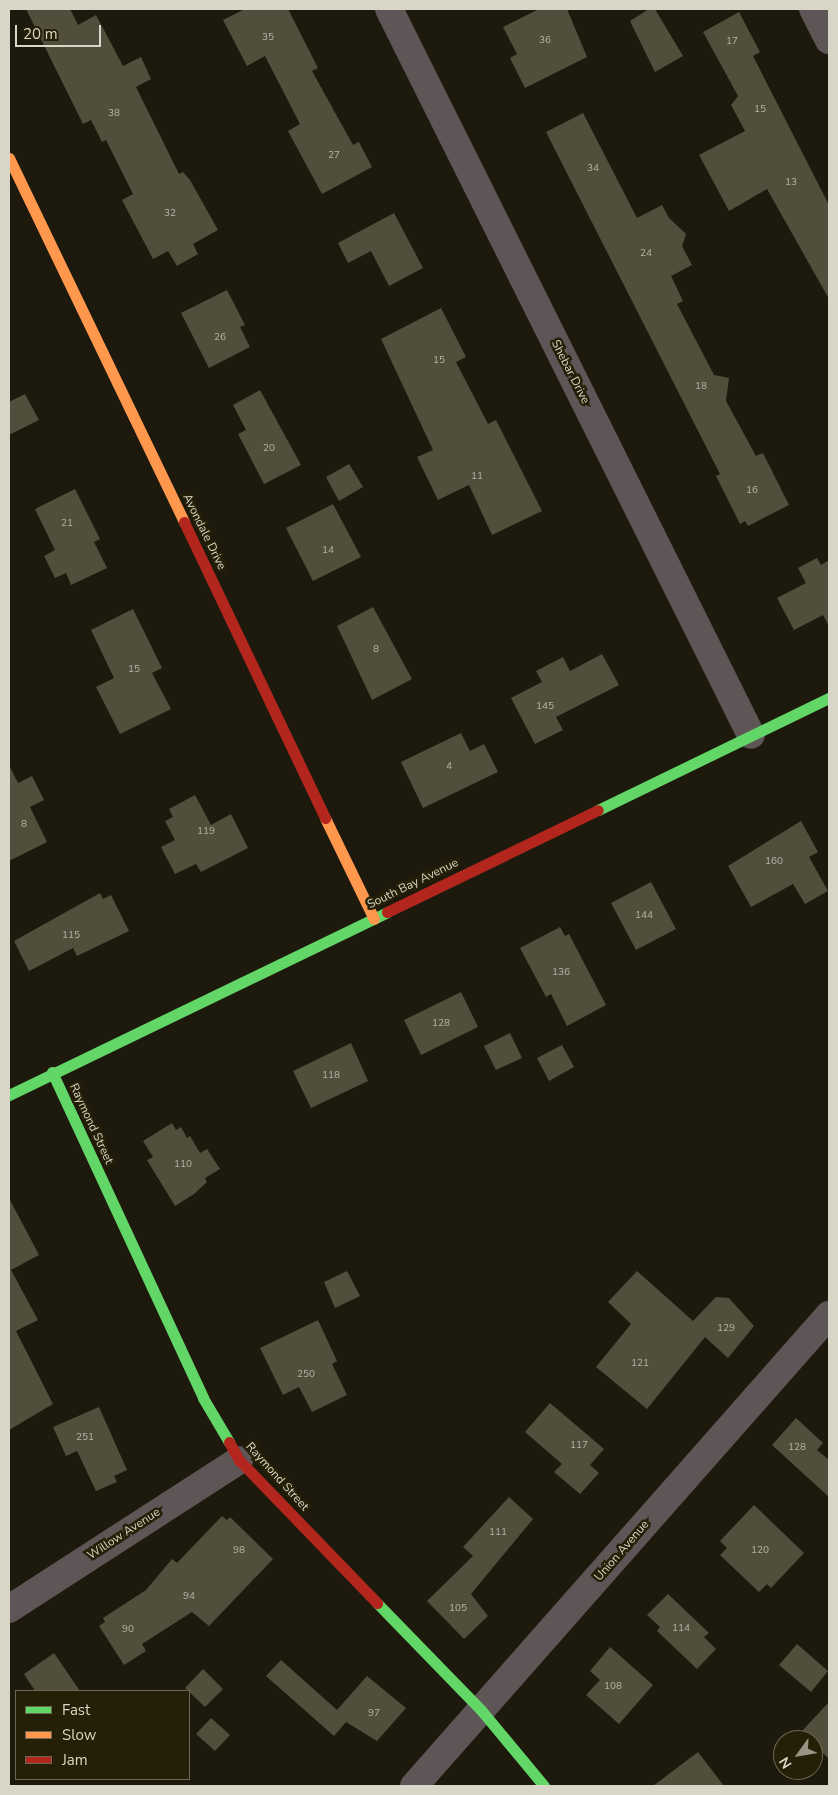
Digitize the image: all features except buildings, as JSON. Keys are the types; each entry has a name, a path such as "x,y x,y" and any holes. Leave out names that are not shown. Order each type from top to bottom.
{"street":[{"name":"Shebar Drive","path":"388,9 751,735"},
{"path":"813,9 829,40"},
{"name":"Avondale Drive","path":"9,158 374,919"},
{"name":"South Bay Avenue","path":"9,1095 52,1072 374,919 829,698"},
{"name":"Raymond Street","path":"52,1072 203,1398 239,1460 481,1710 544,1786"},
{"name":"Union Avenue","path":"414,1786 829,1315"},
{"name":"Willow Avenue","path":"9,1609 239,1460"}],"traffic: fast":[{"path":"598,810 829,698"},
{"path":"9,1095 387,912"},
{"path":"52,1072 203,1398 229,1442"},
{"path":"377,1603 481,1710 544,1786"}],"traffic: slow":[{"path":"9,158 184,522"},
{"path":"325,818 374,919"}],"traffic: jam":[{"path":"184,522 325,818"},
{"path":"387,912 598,810"},
{"path":"229,1442 239,1460 377,1603"}]}
